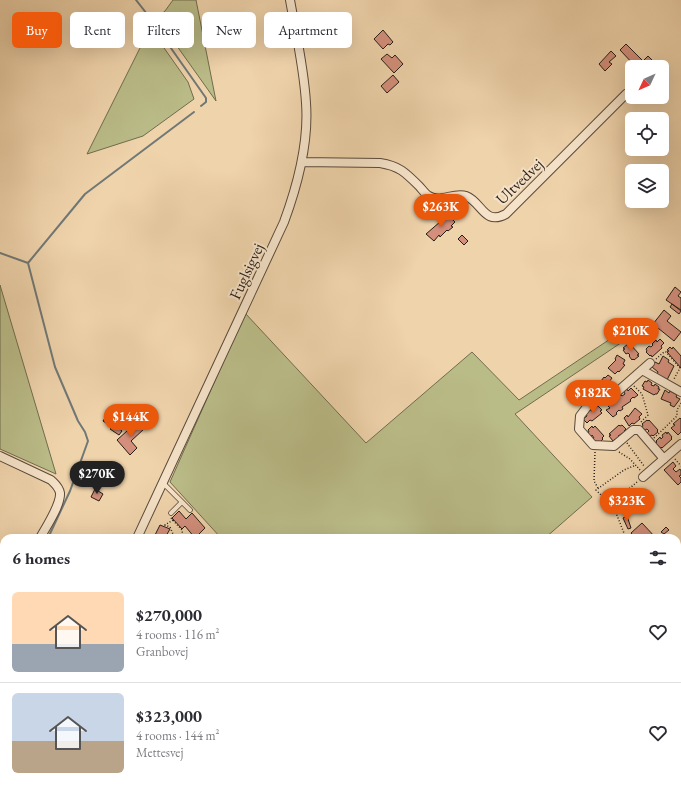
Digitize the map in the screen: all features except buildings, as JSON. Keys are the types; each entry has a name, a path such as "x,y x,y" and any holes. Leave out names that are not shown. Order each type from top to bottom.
{"street":[{"name":"Fuglsigvej","path":"139,534 284,222 295,192 302,162 307,104 302,62 290,0"},
{"name":"Ultvedvej","path":"302,162 380,163 392,165 410,177 429,196 438,199 459,195 467,197 484,213 491,217 499,218 506,214 625,95"},
{"path":"650,363 609,399 593,399 581,414 579,429 591,444 595,446 614,446 636,429 667,456"},
{"path":"642,370 681,392"},
{"path":"646,475 681,444"},
{"path":"0,456 51,480 58,487 60,493 59,502 42,534"}],"lane":[{"path":"163,483 190,510"},
{"path":"171,513 182,502"}],"path":[{"path":"650,363 665,352 680,368 670,386"},
{"path":"630,381 642,394 648,415 637,425 636,429"},
{"path":"650,442 677,416 677,410 681,403"},
{"path":"624,438 646,475"},
{"path":"595,446 594,481 598,488 596,490 611,504 615,510 624,534"},
{"path":"614,446 646,475"},
{"path":"667,456 681,466"},
{"path":"598,488 624,470 636,465"},
{"path":"611,504 646,475"},
{"path":"171,513 171,518 182,530 182,534"},
{"path":"173,520 165,525 170,527 173,534"}],"green space":[{"path":"173,0 196,0 202,30 202,48 206,48 216,101 178,48 194,48 194,12 164,12"},
{"path":"140,48 164,48 188,82 194,99 143,136 87,154"},
{"path":"0,285 56,474 0,449"},
{"path":"245,313 366,443 472,352 519,400 640,319 646,326 515,414 592,497 550,534 217,534 170,482"}],"waterway":[{"path":"136,0 145,12"},
{"path":"171,48 206,98 206,102 201,106"},
{"path":"50,534 70,491 88,441 55,367 28,263 85,194 194,112"},
{"path":"0,253 28,263"}]}
